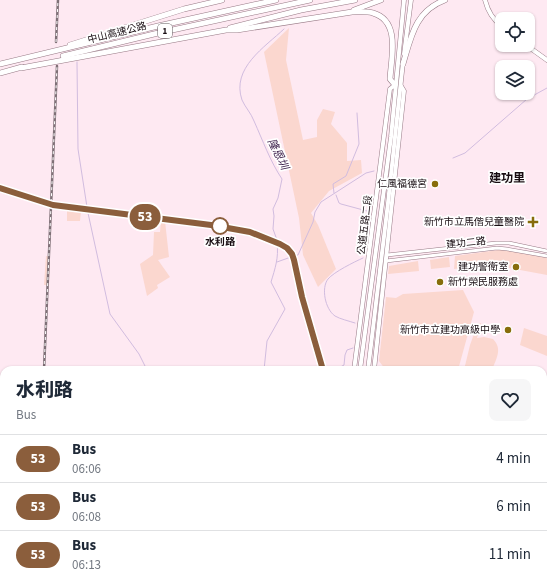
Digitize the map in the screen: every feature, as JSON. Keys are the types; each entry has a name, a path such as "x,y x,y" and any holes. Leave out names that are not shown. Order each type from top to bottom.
{"highway":[{"path":"44,53 184,9 227,0"},
{"name":"中山高速公路","path":"0,64 81,46 158,26 276,0"},
{"name":"中山高速公路","path":"0,73 154,34 310,0"},
{"path":"21,68 226,30 301,10 355,0"},
{"path":"403,64 413,30 420,19 432,6 445,0"},
{"path":"352,12 379,1"},
{"path":"226,30 237,30 366,11 382,17 391,29 390,79 398,85"}],"street":[{"name":"公道五路二段","path":"368,366 388,203 404,0"},
{"name":"公道五路二段","path":"361,366 398,85 403,64 411,0"},
{"path":"485,0 487,8 495,21"},
{"path":"535,51 547,60"},
{"name":"公道五路二段","path":"355,366 390,89 398,85"},
{"name":"公道五路二段","path":"374,366 404,91 398,85"},
{"path":"0,188 53,205 211,225 250,232 280,244 287,248 292,254 302,297 323,366"},
{"path":"372,232 376,257"},
{"name":"建功二路","path":"387,255 496,243 509,243 547,251"},
{"name":"建功二路","path":"386,261 497,248 547,256"}],"shaded area":[{"path":"289,28 286,60 303,140 317,137 317,120 323,109 335,112 331,124 347,143 347,161 361,160 362,173 329,191 311,213 318,225 336,269 318,287 303,255 299,218 264,52"},
{"path":"67,210 81,210 80,221 67,221"},
{"path":"161,220 165,221 169,257 158,260 170,277 157,285 158,288 147,296 140,264 153,255 154,232 160,232"},
{"path":"505,249 547,257 547,275 488,264 454,269 455,256"},
{"path":"46,256 50,257 49,285 44,285"},
{"path":"449,257 450,267 431,269 430,260"},
{"path":"418,261 419,271 388,274 389,266"},
{"path":"463,290 474,312 459,366 383,366 379,361 386,297 396,298 403,294"},
{"path":"478,323 481,323 477,338 484,337 493,339 498,347 498,354 494,366 465,366 470,345"},
{"path":"524,328 547,336 547,356 520,345"}],"waterway":[{"name":"隆恩圳","path":"277,240 273,229 273,209 278,198 282,179 270,158 253,118 242,100 240,88 241,78 245,68 259,51 284,29"},
{"path":"77,62 78,149 87,207"},
{"path":"453,158 465,153 527,99 547,88"},
{"path":"334,193 333,184 346,176 359,144 357,113"},
{"path":"294,256 298,255 313,222 315,212 321,202 366,173 374,171"},
{"path":"336,195 339,203 367,211"},
{"path":"88,213 110,314 139,354 145,366"},
{"name":"隆恩圳","path":"264,366 267,341 285,309 271,282 277,258 277,244"},
{"path":"277,262 291,257"},
{"path":"355,323 337,317 332,313 325,298 325,288 326,283 331,276 344,267 363,258"},
{"path":"342,366 344,365 347,350 353,348"}],"railway":[{"path":"56,42 58,0"},
{"path":"44,366 57,66"}],"bus line":[{"name":"53","path":"0,188 53,205 211,225 250,232 280,244 287,248 292,254 302,297 322,366"}],"place":[{"name":"仁風福德宮","path":"435,184"},
{"name":"新竹市立馬偕兒童醫院","path":"533,222"},
{"name":"水利路","path":"220,226"},
{"name":"建功警衛室","path":"516,267"},
{"name":"新竹榮民服務處","path":"440,282"},
{"name":"新竹市立建功高級中學","path":"508,330"}],"district":[{"name":"建功里","path":"507,178"}]}
